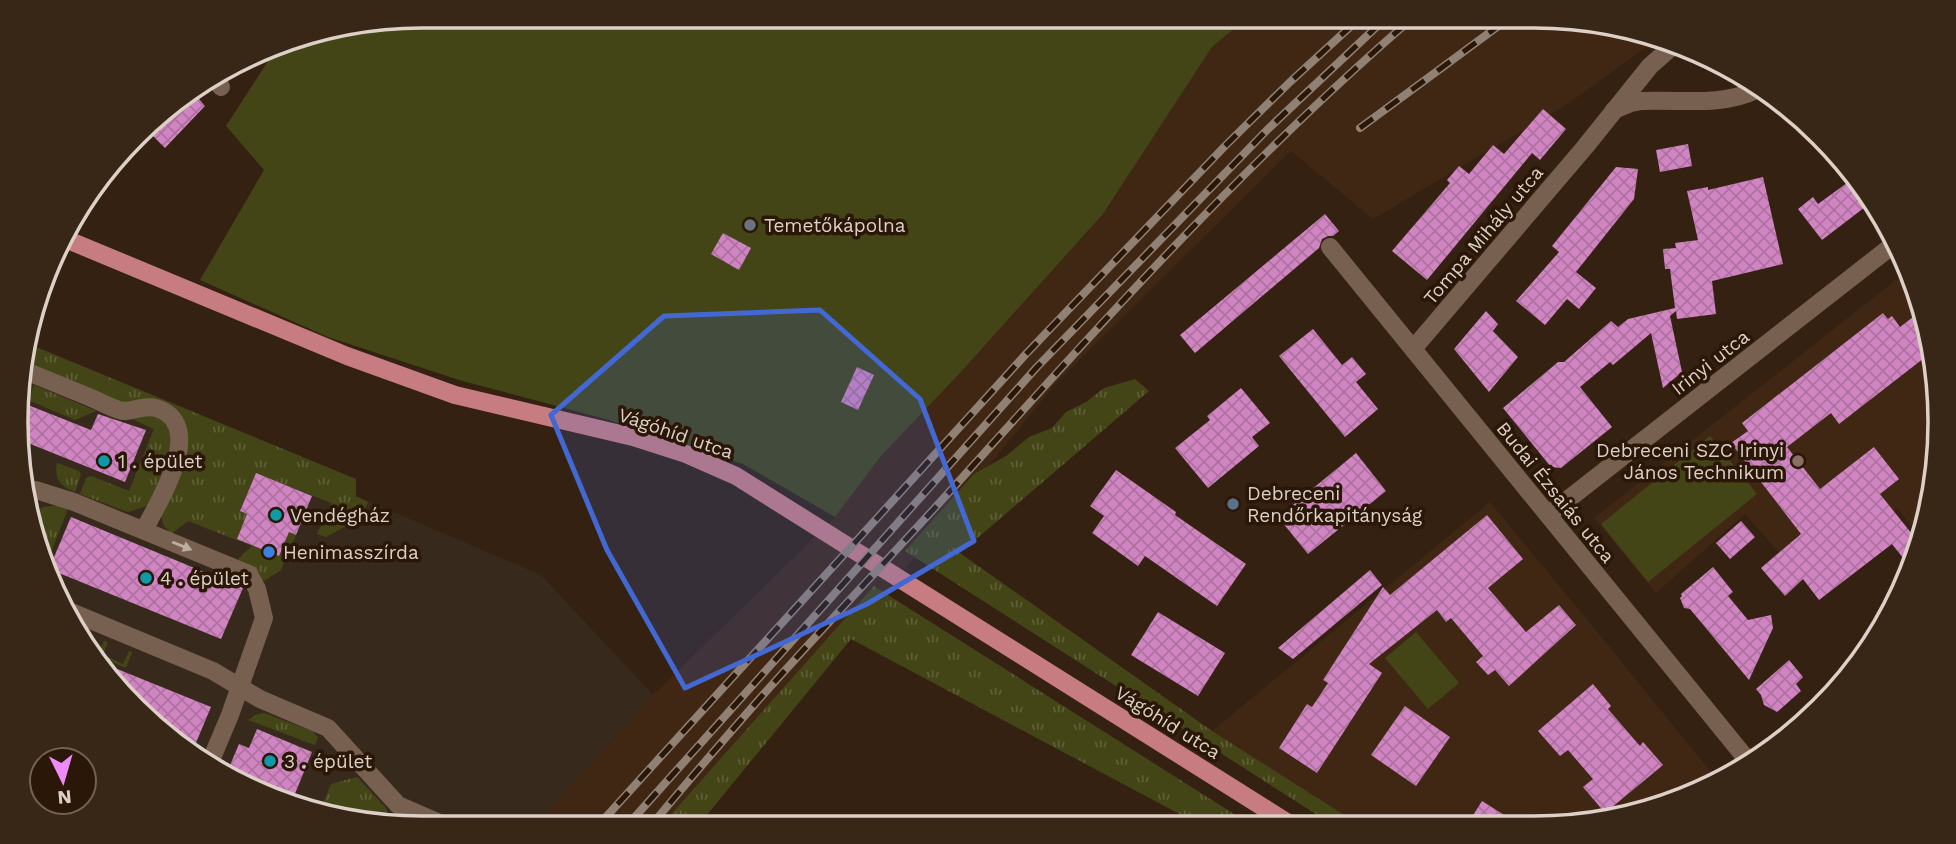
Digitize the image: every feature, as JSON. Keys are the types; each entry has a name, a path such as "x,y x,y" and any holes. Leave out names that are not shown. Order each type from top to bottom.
{"main road":[{"name":"Vágóhíd utca","path":"72,243 347,356 455,395 633,437 686,454 736,476 1277,816"}],"street":[{"name":"Tompa Mihály utca","path":"1413,349 1585,147 1650,66 1667,51"},
{"path":"1614,110 1641,101 1724,100 1750,92"},
{"name":"Budai Ézsaiás utca","path":"1330,247 1744,755"},
{"name":"Irinyi utca","path":"1548,515 1888,249"},
{"path":"31,373 122,411 154,407 166,412 176,421 180,438 179,455 144,530"},
{"path":"34,491 74,502 250,574 257,589 264,618 213,756"},
{"path":"79,615 213,671 260,699 328,728 398,805 423,816"}],"highlighted area":[{"path":"820,310 920,399 974,541 867,604 685,688 607,550 551,415 664,316"}],"shaded area":[{"path":"1235,28 1560,29 1585,31 1649,45 1569,103 1373,219 1291,151 1056,383 706,816 543,816 653,695 835,517 881,456 960,373 1103,214 1212,47"},
{"name":"Debreceni SZC Irinyi János Technikum","path":"1900,277 1915,320 1927,396 1925,473 1914,528 1897,508 1803,580 1745,514 1656,593 1594,518"},
{"path":"36,347 356,479 356,496 541,575 653,695 543,816 422,816 371,813 295,795 225,763 182,735 143,701 126,682 94,641 58,573 41,524 31,473 28,422 31,371"},
{"path":"1490,502 1712,773 1685,786 1636,803 1585,813 1534,816 1346,816 1212,731"}],"green space":[{"path":"422,28 1235,28 1212,47 1103,214 960,373 881,456 835,517 743,464 609,420 459,380 328,337 200,280 264,170 226,126 270,59 320,41 371,31"},
{"path":"36,347 356,479 356,496 368,502 356,528 344,527 326,537 317,534 331,503 256,473 240,510 247,514 279,556 289,532 296,535 281,570 264,581 238,559 252,546 188,521 171,534 163,524 161,513 182,419 124,405 32,367"},
{"path":"1135,379 1149,391 960,553 1212,731 1346,816 1319,816 905,551 974,474 1006,456 1029,437 1052,428 1066,412 1086,402 1104,388"},
{"path":"34,385 96,411 75,420 29,400"},
{"path":"152,413 170,424 172,450 152,500 147,506 128,512 80,494 86,478 91,476 129,491 154,429 128,417"},
{"path":"1710,436 1757,494 1648,582 1601,524"},
{"path":"57,463 79,471 81,475 75,492 59,481"},
{"path":"69,506 51,553 38,510 43,507"},
{"path":"874,586 1237,816 1183,816 851,639 706,816 670,816"},
{"path":"1416,632 1459,683 1428,709 1385,658"},
{"path":"104,641 108,642 103,654 100,650"},
{"path":"129,651 132,652 126,668 108,661 104,656 123,664"},
{"path":"264,713 312,731 318,737 315,745 248,720"},
{"path":"357,777 386,808 388,814 323,804 331,784"}],"building":[{"path":"198,98 205,106 165,148 152,135"},
{"path":"1543,109 1566,129 1540,160 1532,153 1427,280 1392,251 1450,183 1447,180 1459,166 1469,174 1493,145 1504,154"},
{"path":"1688,144 1692,166 1660,172 1656,150"},
{"path":"1616,167 1638,169 1634,199 1576,272 1596,288 1579,309 1567,299 1545,325 1516,301 1559,252 1552,246"},
{"path":"1763,177 1783,264 1712,281 1716,314 1677,319 1676,311 1670,316 1682,372 1663,388 1651,333 1613,365 1610,362 1580,387 1612,427 1561,468 1551,467 1503,408 1558,362 1564,362 1611,321 1618,327 1628,319 1675,308 1670,269 1665,269 1663,249 1676,248 1675,243 1698,240 1687,191 1708,187 1708,190"},
{"path":"1847,183 1865,207 1822,240 1798,209 1813,197 1818,204"},
{"path":"1325,214 1339,231 1322,239 1319,248 1195,353 1180,335"},
{"path":"723,233 751,248 739,270 711,254"},
{"path":"1486,311 1498,324 1493,331 1518,357 1489,392 1454,349"},
{"path":"1883,313 1888,319 1892,316 1900,327 1914,316 1923,359 1839,424 1831,413 1787,447 1820,489 1874,447 1899,479 1880,494 1912,534 1903,558 1892,544 1819,600 1803,579 1785,596 1761,568 1801,534 1731,443 1748,431 1742,423"},
{"path":"1313,329 1342,365 1352,357 1366,374 1356,382 1378,409 1345,437 1279,356"},
{"path":"857,367 874,375 858,410 841,402"},
{"path":"1241,388 1270,423 1252,437 1259,446 1208,488 1175,448 1210,420 1207,416"},
{"name":"1 . épület","path":"29,405 91,430 98,414 146,430 125,482 29,443"},
{"path":"1356,453 1386,491 1308,554 1278,517"},
{"path":"1116,470 1246,564 1217,606 1145,556 1138,566 1092,533 1104,516 1090,506"},
{"name":"Vendégház","path":"256,473 312,496 296,535 289,532 279,556 237,539 247,514 240,511"},
{"path":"1487,515 1523,559 1488,588 1526,632 1559,605 1576,625 1509,686 1495,670 1488,675 1476,662 1483,656 1451,618 1446,622 1437,610 1369,664 1382,673 1317,773 1279,748 1307,704 1312,707 1328,683 1323,680 1383,587 1390,595"},
{"name":"4 . épület","path":"71,517 243,588 221,639 58,573 53,560"},
{"path":"1741,521 1755,537 1730,559 1716,543"},
{"path":"1713,567 1733,592 1728,596 1748,620 1771,615 1773,628 1749,680 1690,609 1684,608 1680,598 1681,594"},
{"path":"1370,570 1382,585 1293,659 1278,648"},
{"path":"1158,612 1225,653 1198,696 1131,655"},
{"path":"1789,660 1803,677 1796,684 1801,691 1777,712 1764,705 1756,689"},
{"path":"114,668 211,707 195,745 143,701"},
{"path":"1593,684 1611,706 1608,709 1640,746 1643,742 1663,765 1611,808 1602,810 1583,787 1593,779 1568,750 1560,756 1538,731"},
{"path":"1405,706 1450,737 1416,786 1371,755"},
{"name":"3 . épület","path":"257,729 312,752 295,795 230,766 239,744 249,748"},
{"path":"1482,801 1506,816 1473,816"}],"railway":[{"path":"607,816 1025,355 1225,146 1349,28"},
{"path":"636,816 1037,367 1268,129 1375,28"},
{"path":"659,816 779,677 1119,305 1292,128 1401,28"},
{"path":"1360,128 1496,28"}],"place":[{"name":"Temetőkápolna","path":"750,225"},
{"name":"1 . épület","path":"104,461"},
{"name":"Debreceni SZC Irinyi János Technikum","path":"1798,461"},
{"name":"Debreceni Rendőrkapitányság","path":"1233,504"},
{"name":"Vendégház","path":"276,515"},
{"name":"Henimasszírda","path":"269,552"},
{"name":"4 . épület","path":"146,578"},
{"name":"3 . épület","path":"270,761"}]}
